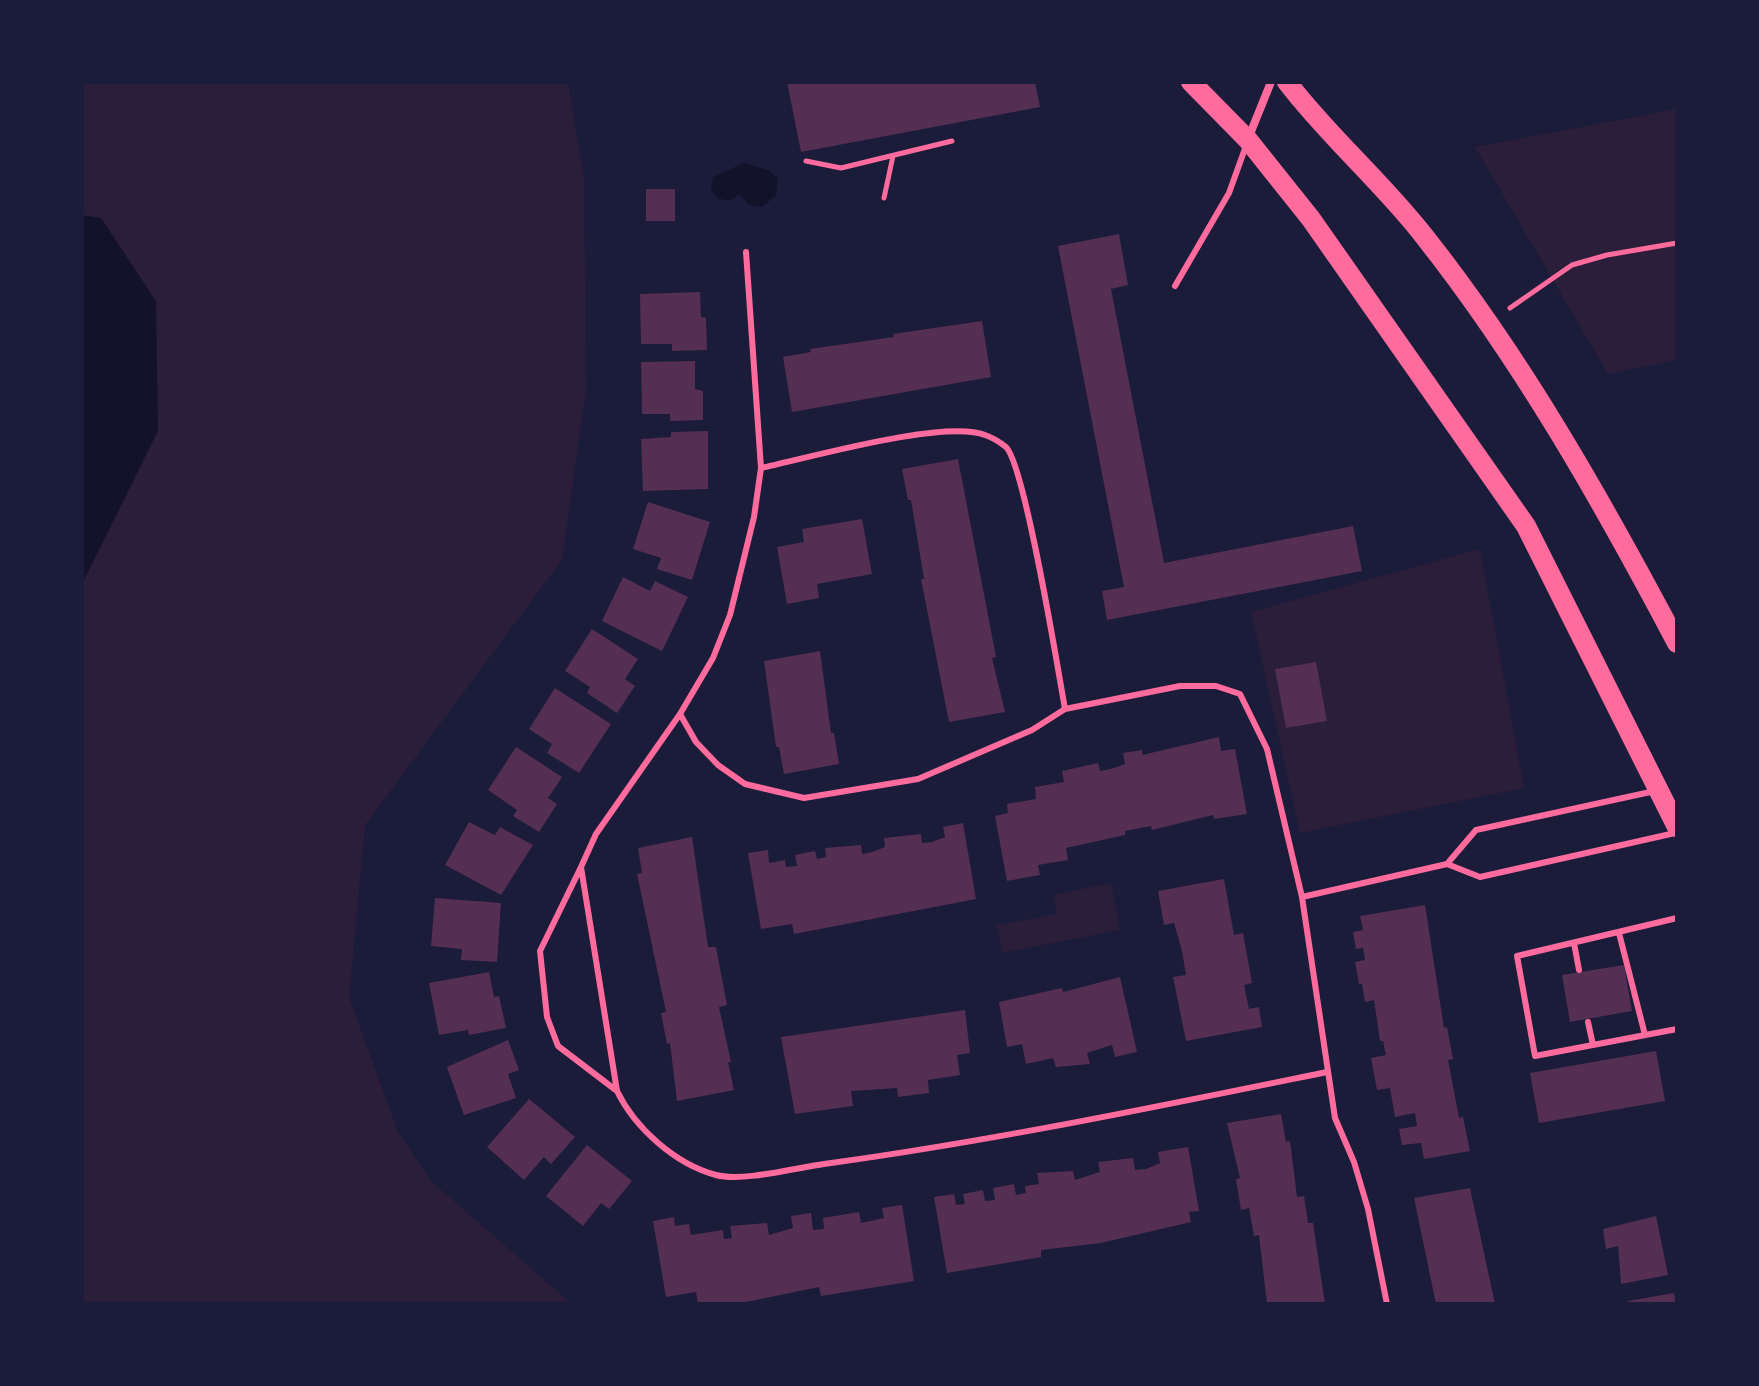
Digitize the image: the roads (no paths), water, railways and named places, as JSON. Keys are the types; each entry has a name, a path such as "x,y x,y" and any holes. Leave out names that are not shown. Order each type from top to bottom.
{"main road":[{"path":"1191,82 1248,140 1311,219 1526,526 1677,829"},
{"path":"1287,82 1315,118 1423,235 1487,325 1610,517 1677,643"}],"street":[{"path":"1248,140 1271,82"}],"lane":[{"path":"1175,286 1229,193 1248,140"},
{"path":"617,1091 558,1046 547,1017 540,951 596,834 680,714 713,658 730,615 754,517 761,468 746,252"},
{"path":"761,468 860,446 964,431 984,434 1007,448 1022,485 1065,709"},
{"path":"680,714 696,742 718,765 745,784 804,798 918,779 1032,730 1065,709 1180,686 1216,686 1240,694 1267,749 1302,897 1335,1118 1354,1162 1368,1209 1387,1304"},
{"path":"1447,864 1476,830 1659,791"},
{"path":"1302,897 1447,864 1480,877 1677,829"},
{"path":"581,867 617,1091 627,1112 649,1135 695,1167 719,1176 868,1157 1170,1104 1327,1072"},
{"path":"1677,918 1517,956 1535,1056 1677,1029"},
{"path":"1619,933 1645,1035"},
{"path":"1574,943 1579,970"},
{"path":"1588,1022 1593,1045"}]}
